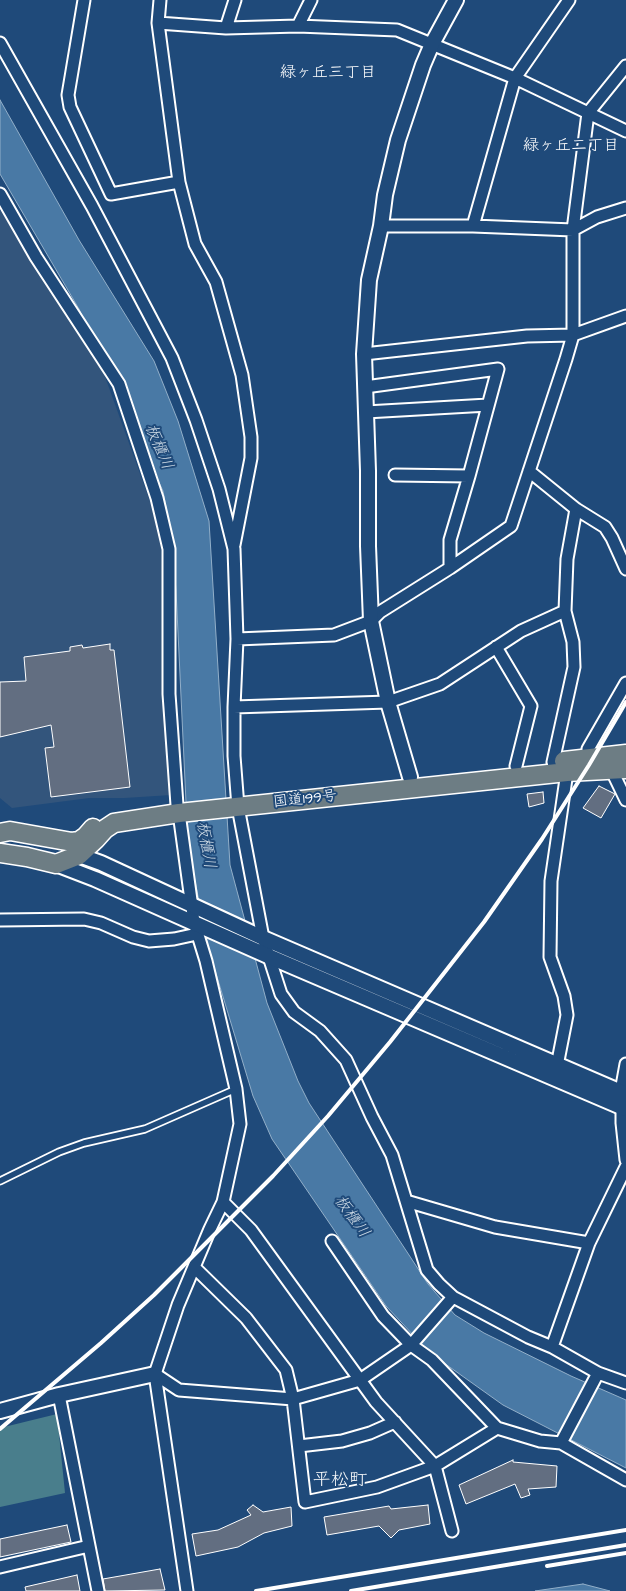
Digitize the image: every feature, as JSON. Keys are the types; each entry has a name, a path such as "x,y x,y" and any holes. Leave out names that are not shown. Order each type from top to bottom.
{"highway":[{"name":"国道199号","path":"56,864 79,855 91,838 114,822 181,809 560,767 626,754"},
{"name":"国道199号","path":"234,803 410,777 516,766 619,769"},
{"path":"0,833 10,831 72,842 91,838"},
{"path":"0,838 29,845 60,849 79,855"},
{"path":"0,853 56,864"}],"street":[{"path":"84,0 68,95 70,106 111,194 179,182"},
{"path":"160,0 158,23 179,182 195,244 216,282 242,375 250,428 251,458 234,549"},
{"path":"226,28 235,0"},
{"path":"298,26 311,0"},
{"path":"410,777 388,702 371,620 364,354 369,280 381,226 385,195 398,140 423,65 456,0"},
{"path":"472,226 515,78 569,0"},
{"path":"158,23 226,28 298,26 398,30 515,78 626,131"},
{"path":"0,43 92,206 172,358 196,420 219,489 234,549 238,639 234,707 234,803 260,944 280,994 294,1012 320,1031 346,1060 392,1155 427,1270 450,1301 552,1347 600,1377 626,1383"},
{"path":"238,639 334,635 371,620 380,612 512,526 573,335 573,230 588,113 626,66"},
{"path":"0,194 36,257 119,384 158,498 169,549 169,694 181,809 197,927 236,1089 240,1124 223,1202 178,1305 155,1374 187,1591"},
{"path":"381,226 472,226 573,230 597,217 626,208"},
{"path":"364,354 527,336 573,335 626,316"},
{"path":"365,387 498,368 450,540 450,568"},
{"path":"366,412 488,405"},
{"path":"529,470 576,509 605,527 626,569"},
{"path":"395,475 469,476"},
{"path":"555,1072 567,1015 564,996 550,956 551,881 560,767 574,667 572,642 564,611 567,559 576,509"},
{"path":"234,707 388,702 440,684 521,631 564,611"},
{"path":"496,647 531,706 516,766"},
{"path":"588,749 626,683"},
{"path":"619,769 626,800"},
{"path":"91,838 93,851 101,863"},
{"path":"79,855 101,863 194,906 260,944 624,1101"},
{"path":"79,855 85,871 95,878"},
{"path":"56,864 95,878 197,927 260,944"},
{"path":"0,920 84,918 101,922 132,937 149,940 174,939 197,927"},
{"path":"626,1064 622,1124 626,1160"},
{"path":"552,1347 589,1243 626,1167"},
{"path":"406,1201 495,1227 589,1243"},
{"path":"223,1202 251,1230 376,1402 435,1466 452,1531"},
{"path":"332,1241 383,1316 432,1360 497,1428 540,1441 563,1440 626,1480"},
{"path":"194,1268 246,1318 286,1370 293,1399 306,1502 377,1487 435,1466 497,1428"},
{"path":"0,1411 59,1395 155,1374 179,1390 293,1399 360,1380 412,1343 450,1301"},
{"path":"600,1377 626,1374"},
{"path":"563,1440 600,1377"},
{"path":"59,1395 98,1591"},
{"path":"299,1446 342,1441 370,1433 395,1422"},
{"path":"0,1567 89,1546"}],"lane":[{"path":"0,1181 59,1152 84,1143 144,1129 236,1089"}],"shaded area":[{"path":"3,210 104,374 152,507 161,548 171,795 89,798 12,808 0,798 0,211"}],"green space":[{"path":"57,1414 65,1493 0,1507 0,1428"}],"water":[{"name":"板櫃川","path":"0,100 79,240 154,361 178,421 209,521 230,865 267,1003 298,1081 309,1103 428,1284 455,1315 484,1333 571,1376 626,1400 626,1468 503,1405 430,1353 386,1306 272,1139 253,1096 208,947 188,845 176,590 171,535 163,491 79,309 0,174"},
{"path":"583,1584 610,1591 535,1591"}],"building":[{"path":"110,644 110,650 114,650 130,787 51,797 45,748 54,747 51,725 0,737 0,682 26,681 24,657 70,651 70,647 82,645 83,648"},
{"path":"599,786 615,794 601,818 583,808"},
{"path":"543,792 544,803 529,807 527,794"},
{"path":"513,1460 513,1462 557,1466 556,1487 528,1489 530,1495 521,1498 515,1484 466,1504 459,1485"},
{"path":"253,1505 263,1512 291,1507 292,1526 264,1533 238,1547 196,1556 192,1534 218,1530 251,1515 247,1510"},
{"path":"428,1505 430,1524 399,1530 391,1538 379,1526 327,1535 324,1517 389,1506 391,1509"},
{"path":"67,1525 71,1542 0,1557 0,1539"},
{"path":"160,1569 165,1590 105,1591 103,1579"},
{"path":"77,1575 80,1591 26,1591 25,1587"}],"railway":[{"path":"0,1429 154,1295 273,1176 328,1116 390,1042 484,922 542,839 626,702"},
{"path":"256,1591 626,1530"},
{"path":"351,1591 626,1545"},
{"path":"547,1566 626,1553"}],"district":[{"name":"緑ヶ丘三丁目","path":"328,74"},
{"name":"緑ヶ丘二丁目","path":"571,147"},
{"name":"平松町","path":"340,1481"}]}
